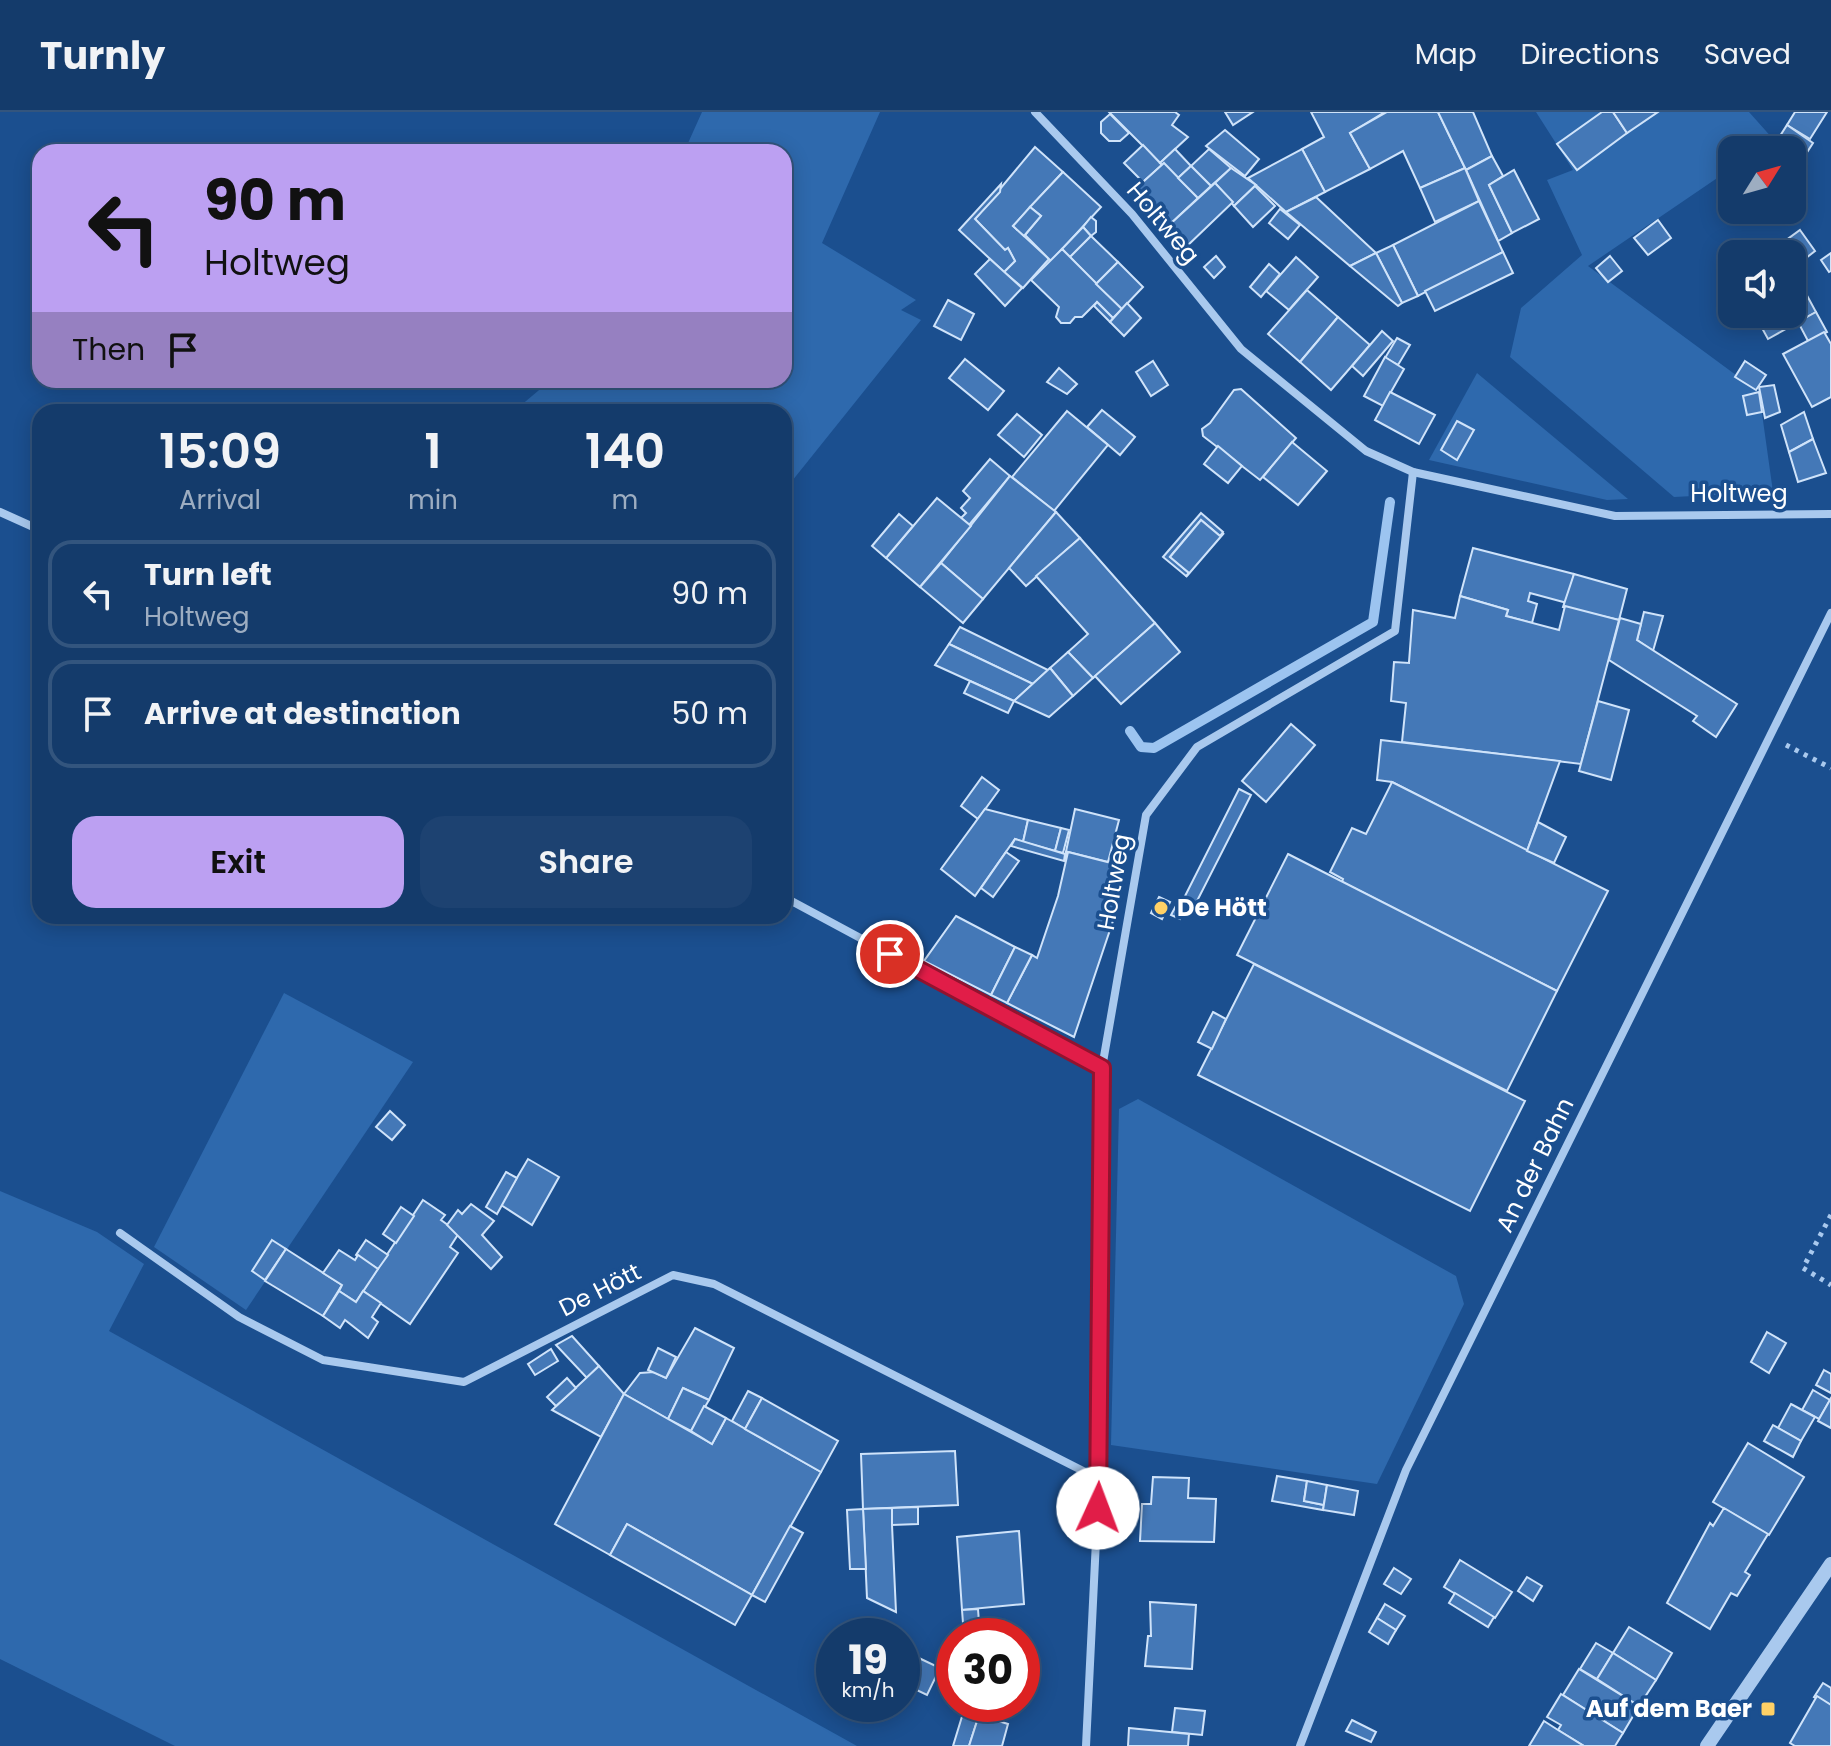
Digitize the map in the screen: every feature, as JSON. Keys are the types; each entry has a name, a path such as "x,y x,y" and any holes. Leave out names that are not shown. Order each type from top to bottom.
{"street":[{"name":"Holtweg","path":"1035,112 1132,214 1241,349 1366,451 1413,472 1615,516 1831,514"},
{"name":"Holtweg","path":"1102,1068 1146,815 1197,747 1395,631 1413,472"},
{"path":"0,512 32,526"},
{"name":"An der Bahn","path":"1300,1746 1406,1470 1831,613"},
{"path":"792,901 1102,1068 1099,1479 1086,1746"},
{"name":"De Hött","path":"120,1233 239,1317 323,1360 464,1382 673,1275 714,1284 1099,1479"},
{"path":"1707,1746 1831,1564"}],"path":[{"path":"1769,736 1831,768"},
{"path":"1831,1215 1803,1268 1831,1285"}],"shaded area":[{"path":"702,112 880,112 822,243 916,300 901,310 921,320 792,481 792,404 522,404 542,388 792,388 792,144 688,144"},
{"path":"1536,112 1749,112 1770,136 1718,136 1718,178 1588,266 1759,392 1773,492 1674,497 1510,357 1521,308 1582,255 1547,180 1573,170"},
{"path":"1477,373 1628,499 1607,500 1429,460"},
{"path":"284,993 413,1062 246,1310 154,1247"},
{"path":"1138,1099 1456,1276 1464,1304 1377,1484 1111,1445 1119,1109"},
{"path":"0,1191 97,1232 144,1264 109,1331 857,1746 175,1746 0,1659"}],"building":[{"path":"1109,112 1175,112 1179,115 1172,125 1188,137 1160,163"},
{"path":"1225,112 1253,112 1233,125"},
{"path":"1311,112 1385,112 1350,133 1370,169 1325,192 1302,149 1324,137"},
{"path":"1387,112 1438,112 1465,168 1420,188 1403,151 1370,169 1350,133"},
{"path":"1438,112 1473,112 1492,156 1466,170"},
{"path":"1602,112 1613,112 1627,133 1577,170 1557,144"},
{"path":"1613,112 1658,112 1627,133"},
{"path":"1795,112 1827,112 1810,139 1787,125"},
{"path":"1110,114 1129,133 1120,141 1109,141 1101,133 1101,122"},
{"path":"1787,125 1803,136 1780,136"},
{"path":"1225,130 1259,159 1245,176 1206,146"},
{"path":"1806,138 1813,143 1806,154"},
{"path":"1143,145 1162,165 1143,182 1124,163"},
{"path":"1035,147 1063,172 1013,226 1049,259 1023,288 1004,272 1015,261 1008,248 1005,250 975,219"},
{"path":"1175,149 1191,166 1178,178 1160,163"},
{"path":"1209,149 1231,168 1211,186 1191,166"},
{"path":"1302,149 1325,192 1286,212 1248,178"},
{"path":"1492,156 1503,176 1489,185 1512,233 1498,241 1466,170"},
{"path":"1164,163 1198,198 1167,227 1133,191"},
{"path":"1191,166 1211,186 1198,198 1178,178"},
{"path":"1231,168 1256,185 1234,206 1215,183"},
{"path":"1465,168 1479,201 1435,222 1420,188"},
{"path":"1514,170 1539,219 1512,233 1489,185"},
{"path":"1063,172 1101,207 1051,261 1025,235 1041,216 1030,207"},
{"path":"1215,183 1233,202 1186,247 1167,227"},
{"path":"1001,184 1000,192 975,219 1005,250 1008,248 1015,261 1004,272 959,230"},
{"path":"1255,186 1275,206 1253,227 1234,206"},
{"path":"1316,197 1376,253 1350,266 1286,212"},
{"path":"1479,201 1503,252 1418,296 1393,245"},
{"path":"1030,207 1041,216 1024,236 1013,226"},
{"path":"1280,209 1300,225 1288,239 1269,223"},
{"path":"1091,217 1096,221 1096,232 1091,236 1083,227"},
{"path":"1658,220 1671,238 1648,255 1634,238"},
{"path":"1083,227 1091,236 1070,257 1062,249"},
{"path":"1800,230 1815,251 1806,258 1806,240 1786,240"},
{"path":"1091,236 1118,262 1096,284 1070,257"},
{"path":"1393,245 1418,296 1402,303 1376,253"},
{"path":"1062,249 1122,309 1113,318 1097,302 1082,317 1075,317 1070,323 1061,323 1056,317 1059,307 1031,280"},
{"path":"1503,252 1513,273 1435,311 1425,291"},
{"path":"1376,253 1402,303 1398,306 1350,266"},
{"path":"1831,253 1831,271 1829,272 1821,260"},
{"path":"1216,256 1225,267 1214,278 1204,267"},
{"path":"1610,256 1622,271 1608,282 1596,268"},
{"path":"1296,257 1318,277 1289,310 1266,291"},
{"path":"990,259 1022,288 1005,306 975,274"},
{"path":"1118,262 1143,287 1122,309 1096,284"},
{"path":"1269,264 1280,274 1261,297 1250,287"},
{"path":"1307,290 1338,317 1300,362 1268,334"},
{"path":"1806,294 1816,312 1806,318"},
{"path":"948,300 974,314 961,340 934,326"},
{"path":"1097,302 1113,318 1110,322 1094,306"},
{"path":"1127,303 1141,318 1124,336 1110,322"},
{"path":"1816,312 1827,332 1808,341 1801,328 1806,328 1806,318"},
{"path":"1338,317 1370,345 1331,390 1300,362"},
{"path":"1762,328 1788,328 1768,339"},
{"path":"1382,331 1393,341 1363,376 1352,366"},
{"path":"1824,332 1831,344 1831,397 1812,407 1783,354"},
{"path":"1397,338 1410,345 1398,365 1385,358"},
{"path":"1385,357 1404,369 1383,406 1364,396"},
{"path":"965,359 1004,391 988,410 949,378"},
{"path":"1153,361 1168,385 1151,396 1136,372"},
{"path":"1745,361 1766,375 1756,390 1735,377"},
{"path":"1059,368 1077,384 1067,394 1047,382"},
{"path":"1774,385 1780,412 1765,418 1759,387"},
{"path":"1241,389 1296,438 1260,480 1203,436 1202,429 1234,390"},
{"path":"1390,392 1435,415 1419,444 1375,420"},
{"path":"1759,392 1762,412 1747,415 1743,396"},
{"path":"1102,410 1135,437 1120,455 1087,427"},
{"path":"1067,411 1108,445 1054,511 1012,477"},
{"path":"1804,412 1813,439 1789,452 1781,425"},
{"path":"1017,414 1042,435 1024,457 998,435"},
{"path":"1457,421 1474,430 1457,460 1441,450"},
{"path":"1813,439 1826,473 1798,482 1789,452"},
{"path":"1292,442 1327,471 1298,505 1263,477"},
{"path":"1218,446 1242,466 1228,483 1204,464"},
{"path":"990,459 1010,476 969,525 961,518 966,513 961,508 970,498 963,491"},
{"path":"1010,476 1056,512 983,599 941,563"},
{"path":"937,498 971,526 920,587 886,558"},
{"path":"1056,512 1080,538 1026,586 1009,568"},
{"path":"1201,513 1223,532 1220,536 1201,520 1170,557 1189,573 1186,576 1163,557"},
{"path":"899,514 913,526 886,558 872,546"},
{"path":"1201,520 1220,536 1224,533 1186,577 1189,573 1170,557"},
{"path":"1080,538 1155,623 1093,678 1068,652 1088,634 1036,576"},
{"path":"1473,548 1574,574 1567,603 1530,593 1528,601 1537,604 1532,623 1506,616 1508,610 1460,596"},
{"path":"941,563 983,599 963,623 920,587"},
{"path":"1574,574 1627,589 1619,620 1563,607"},
{"path":"1460,596 1508,610 1506,616 1559,630 1565,606 1619,620 1581,764 1402,742 1406,703 1391,701 1394,662 1409,663 1413,610 1455,618"},
{"path":"1644,612 1663,616 1653,651 1637,640"},
{"path":"1620,618 1641,624 1637,640 1737,704 1716,737 1693,721 1697,716 1609,660"},
{"path":"1155,623 1180,652 1121,704 1095,676"},
{"path":"960,627 1048,670 1033,684 949,644"},
{"path":"949,644 1033,684 1014,701 935,665"},
{"path":"1068,652 1093,678 1073,696 1050,668"},
{"path":"1050,668 1073,696 1049,717 1014,701"},
{"path":"970,681 1014,701 1008,713 964,693"},
{"path":"1598,701 1629,710 1611,780 1579,771"},
{"path":"1291,724 1315,745 1266,802 1242,781"},
{"path":"1381,740 1560,761 1527,851 1392,782 1377,780"},
{"path":"982,777 999,790 978,819 961,806"},
{"path":"1392,782 1608,891 1557,991 1342,882 1343,879 1330,872 1352,828 1366,834"},
{"path":"1239,789 1251,795 1194,907 1182,902"},
{"path":"985,809 1028,820 1023,842 1015,839 975,896 941,869"},
{"path":"1075,809 1119,820 1108,862 1068,852 1064,861"},
{"path":"1028,820 1061,828 1055,851 1023,842"},
{"path":"1538,822 1566,837 1554,863 1527,851"},
{"path":"1061,828 1069,830 1063,853 1055,851"},
{"path":"1015,839 1065,854 1064,861 1011,846"},
{"path":"1006,852 1019,861 993,897 981,888"},
{"path":"1068,852 1123,866 1115,915 1074,1037 1007,1003 1032,955 1037,958 1058,896"},
{"path":"1288,854 1557,991 1507,1091 1237,955"},
{"name":"De Hött","path":"1159,897 1170,902 1162,919 1151,913"},
{"path":"1178,902 1186,906 1180,919 1171,915"},
{"path":"956,916 1015,947 991,995 924,961"},
{"path":"1015,947 1032,955 1007,1003 991,995"},
{"path":"1254,964 1525,1101 1470,1211 1198,1075"},
{"path":"1213,1012 1226,1019 1212,1049 1198,1042"},
{"path":"390,1111 405,1125 392,1140 376,1127"},
{"path":"528,1159 559,1177 532,1225 501,1205"},
{"path":"506,1172 517,1178 497,1214 486,1207"},
{"path":"423,1200 445,1215 441,1220 459,1233 450,1247 458,1253 410,1324 363,1291"},
{"path":"471,1204 494,1221 482,1235 502,1257 491,1269 447,1225 458,1210 462,1214"},
{"path":"401,1207 414,1216 396,1243 383,1234"},
{"path":"272,1240 286,1249 265,1280 252,1271"},
{"path":"366,1240 388,1255 378,1269 356,1255"},
{"path":"286,1249 342,1285 323,1316 265,1281"},
{"path":"339,1250 355,1260 358,1255 378,1269 356,1302 339,1291 342,1285 323,1273"},
{"path":"339,1291 356,1302 363,1291 381,1303 372,1317 378,1322 368,1338 345,1320 340,1328 323,1316"},
{"path":"695,1328 734,1348 709,1400 683,1388 668,1419 624,1394 640,1373 654,1372 666,1378"},
{"path":"1767,1332 1786,1343 1769,1373 1751,1362"},
{"path":"572,1336 599,1366 587,1378 556,1345"},
{"path":"658,1348 676,1357 666,1378 648,1370"},
{"path":"551,1349 558,1361 535,1375 528,1364"},
{"path":"599,1366 624,1394 601,1437 552,1410"},
{"path":"1824,1370 1831,1374 1831,1393 1816,1385"},
{"path":"567,1378 576,1388 556,1406 547,1397"},
{"path":"683,1388 709,1400 691,1431 668,1419"},
{"path":"1813,1390 1830,1400 1819,1419 1802,1410"},
{"path":"748,1391 762,1398 745,1429 732,1421"},
{"path":"624,1394 712,1444 726,1418 821,1472 752,1595 627,1524 610,1555 555,1524"},
{"path":"762,1398 838,1441 821,1472 745,1429"},
{"path":"1831,1398 1831,1428 1818,1421"},
{"path":"1791,1404 1815,1417 1801,1441 1778,1428"},
{"path":"704,1406 726,1418 712,1444 691,1431"},
{"path":"1773,1425 1801,1441 1793,1457 1764,1441"},
{"path":"1748,1443 1804,1477 1769,1535 1713,1502"},
{"path":"955,1451 958,1505 863,1509 861,1454"},
{"path":"1277,1476 1307,1481 1304,1501 1324,1505 1323,1510 1272,1501"},
{"path":"1153,1477 1189,1478 1188,1498 1216,1499 1214,1542 1140,1541 1142,1504 1151,1504"},
{"path":"1307,1481 1327,1485 1324,1505 1304,1501"},
{"path":"1327,1485 1358,1491 1354,1515 1323,1510"},
{"path":"918,1507 918,1524 892,1525 892,1508"},
{"path":"892,1508 896,1612 867,1598 863,1509"},
{"path":"1724,1508 1768,1534 1745,1572 1750,1575 1737,1596 1731,1593 1710,1629 1667,1603 1710,1523 1713,1526"},
{"path":"863,1509 866,1569 850,1569 847,1510"},
{"path":"627,1524 752,1595 735,1625 610,1555"},
{"path":"790,1526 803,1533 765,1602 752,1595"},
{"path":"1019,1531 1024,1604 962,1610 957,1537"},
{"path":"1460,1560 1512,1592 1495,1618 1444,1587"},
{"path":"1394,1568 1411,1579 1401,1594 1384,1584"},
{"path":"1527,1577 1542,1586 1533,1601 1518,1591"},
{"path":"1455,1593 1494,1617 1488,1627 1449,1603"},
{"path":"1150,1602 1196,1605 1192,1669 1145,1666 1148,1636 1151,1636"},
{"path":"1385,1604 1405,1616 1396,1630 1377,1618"},
{"path":"978,1609 979,1618 963,1618 962,1610"},
{"path":"1377,1618 1396,1630 1388,1644 1369,1632"},
{"path":"1629,1627 1672,1653 1656,1680 1613,1653"},
{"path":"1596,1643 1613,1653 1597,1679 1580,1669"},
{"path":"1613,1653 1656,1680 1639,1706 1597,1679"},
{"path":"920,1659 936,1666 936,1676 927,1695 920,1692"},
{"path":"1579,1669 1639,1706 1623,1733 1563,1695"},
{"path":"1823,1683 1831,1688 1831,1705 1814,1697"},
{"path":"1561,1694 1623,1733 1615,1746 1584,1746 1558,1730 1561,1725 1547,1717"},
{"path":"1817,1696 1831,1705 1831,1746 1795,1746 1790,1743"},
{"path":"1175,1708 1205,1711 1202,1735 1172,1732"},
{"path":"1352,1720 1376,1732 1371,1742 1346,1731"},
{"path":"1544,1721 1558,1730 1584,1746 1529,1746"},
{"path":"960,1722 977,1722 969,1746 953,1746"},
{"path":"977,1722 1008,1724 1002,1746 969,1746"},
{"path":"1129,1728 1189,1734 1188,1746 1128,1746"}],"waterway":[{"path":"1130,731 1141,747 1154,748 1373,622 1390,502"}],"place":[{"name":"De Hött","path":"1161,908"},
{"name":"Auf dem Baer","path":"1768,1709"}],"route":[{"path":"890,954 1102,1068 1098,1508"}]}
